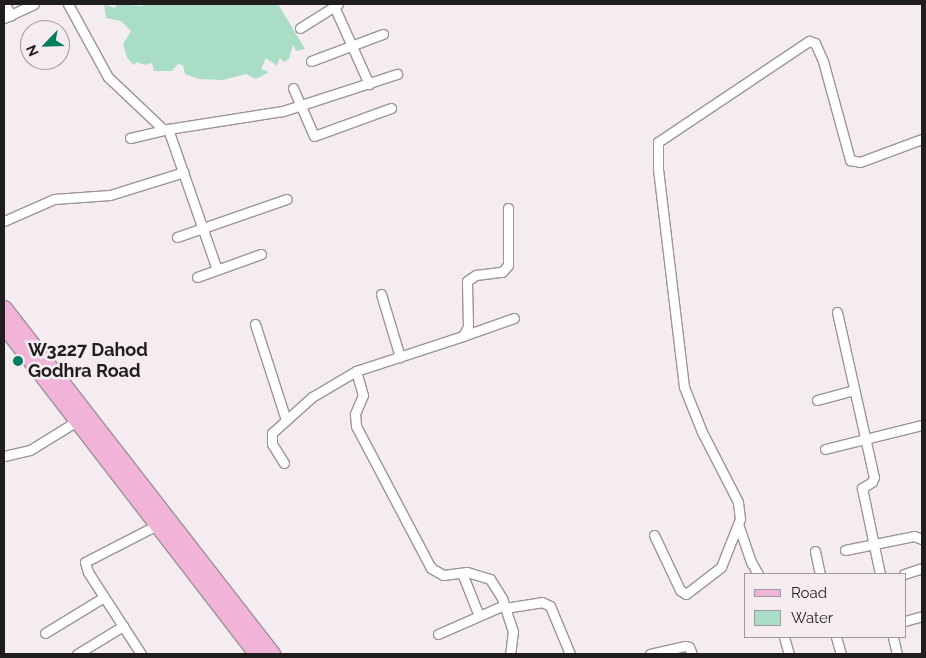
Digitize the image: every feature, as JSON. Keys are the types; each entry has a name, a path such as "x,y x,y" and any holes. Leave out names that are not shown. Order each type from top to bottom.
{"main road":[{"path":"4,308 272,654"},
{"path":"6,332 257,654"}],"street":[{"path":"5,4 7,17 34,4"},
{"path":"68,4 108,77 166,129 184,172 217,270"},
{"path":"300,28 335,4 369,84"},
{"path":"311,61 383,34"},
{"path":"654,535 680,590 686,594 721,567 738,524 738,502 702,432 684,387 660,179 658,142 810,41 815,44 823,61 850,160 860,162 922,139"},
{"path":"130,138 166,129 301,107 398,74"},
{"path":"293,88 314,136 391,108"},
{"path":"4,221 54,199 110,195 184,172"},
{"path":"177,237 287,199"},
{"path":"463,336 468,326 467,281 476,275 502,272 508,265 508,208"},
{"path":"198,277 261,254"},
{"path":"381,294 400,357"},
{"path":"837,312 874,480 862,488 880,573"},
{"path":"284,463 270,439 272,433 312,397 356,371 514,318"},
{"path":"255,324 286,420"},
{"path":"356,371 363,395 355,414 356,426 431,568 443,575 462,573 482,575 490,579 505,606 513,632 510,654"},
{"path":"817,400 854,390"},
{"path":"4,456 30,450 77,421"},
{"path":"824,449 922,425"},
{"path":"738,524 758,573"},
{"path":"141,654 85,566 87,558 157,525"},
{"path":"845,550 914,536 922,539"},
{"path":"814,551 820,573"},
{"path":"906,573 922,568"},
{"path":"462,573 479,616"},
{"path":"44,633 104,596"},
{"path":"438,634 505,606 542,602 550,606 570,654"},
{"path":"906,621 922,616"},
{"path":"77,654 123,626"},
{"path":"784,638 789,654"},
{"path":"836,638 840,654"},
{"path":"893,638 894,654"},
{"path":"650,654 685,646 689,647 692,654"}],"water":[{"path":"104,4 114,8 118,4 142,6 146,4 278,4 305,49 296,51 293,45 289,59 284,62 280,58 277,66 266,58 261,69 269,72 256,79 246,74 223,80 199,79 185,74 183,65 178,64 172,71 154,71 152,63 145,65 137,62 134,65 127,58 123,44 131,31 121,21 106,18"}],"place":[{"name":"W3227 Dahod Godhra Road","path":"18,361"}]}
